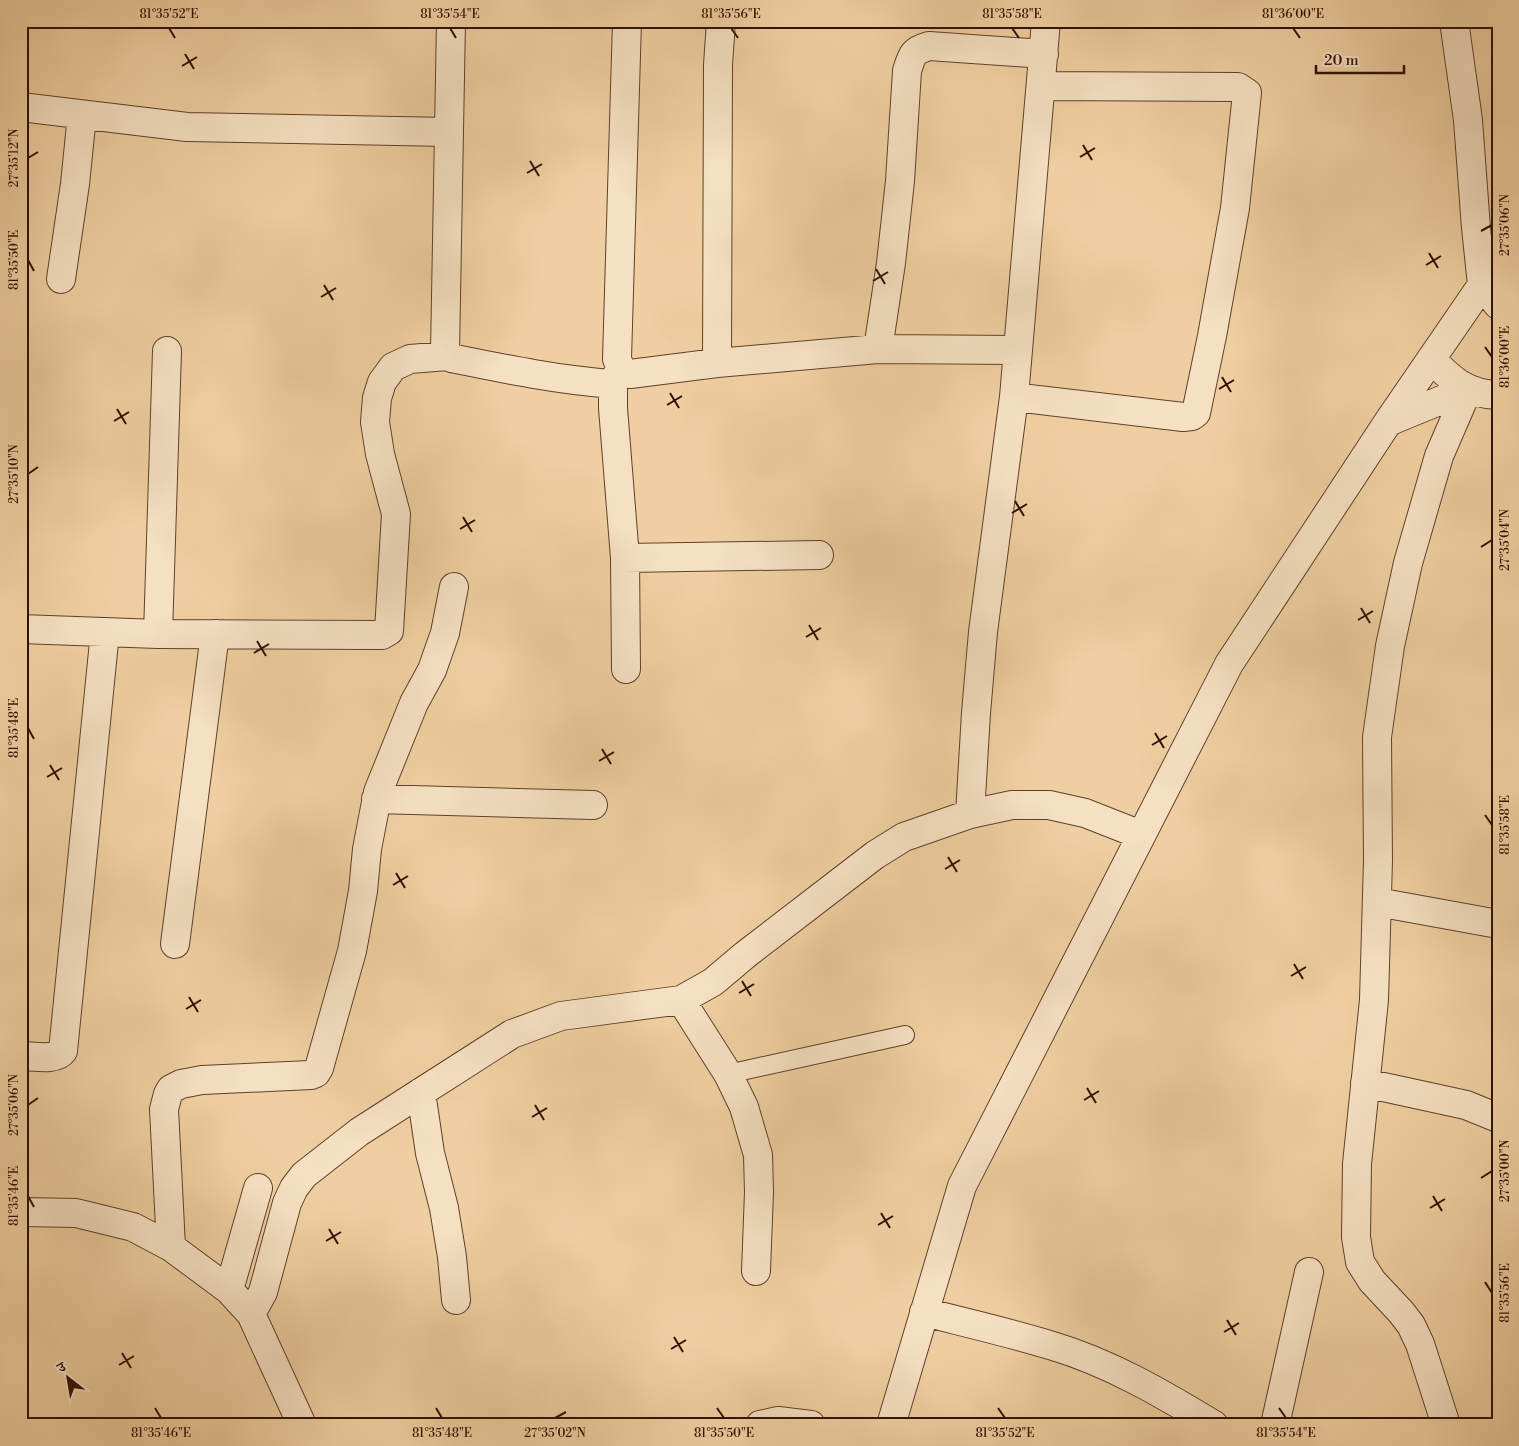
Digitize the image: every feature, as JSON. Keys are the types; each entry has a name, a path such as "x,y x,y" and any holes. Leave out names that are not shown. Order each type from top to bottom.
{"street":[{"path":"447,356 445,352 451,21"},
{"path":"626,669 625,558 612,408 617,359 627,21"},
{"path":"717,363 718,65 721,21"},
{"path":"970,814 976,713 984,632 1014,397 1046,21"},
{"path":"890,1425 962,1186 1229,664 1388,422 1431,360 1490,295 1476,228 1468,120 1454,21"},
{"path":"878,349 891,263 899,190 907,71 911,58 916,50 929,46 1044,54"},
{"path":"1014,397 1183,417 1192,416 1196,412 1235,208 1247,92 1238,87 1041,86"},
{"path":"21,107 187,127 448,132"},
{"path":"61,279 75,184 82,115"},
{"path":"21,629 158,634 382,635 389,631 396,514 380,454 375,422 377,398 382,382 393,367 410,359 447,356 575,382 616,376 624,372 630,374 717,363 878,349 1018,350"},
{"path":"158,634 167,351"},
{"path":"1431,360 1451,380 1468,389 1498,395"},
{"path":"1388,422 1468,389"},
{"path":"1446,1425 1420,1344 1411,1325 1372,1281 1360,1262 1356,1237 1357,1164 1374,1000 1378,860 1377,737 1390,646 1408,562 1440,456 1468,389"},
{"path":"625,558 819,555"},
{"path":"171,1247 164,1109 171,1089 181,1084 202,1080 311,1075 316,1073 319,1068 352,951 363,891 367,849 376,799 414,703 432,670 445,633 454,587"},
{"path":"21,1056 55,1056 60,1055 63,1051 105,632"},
{"path":"176,944 215,634"},
{"path":"376,799 593,805"},
{"path":"250,1314 263,1292 286,1203 304,1175 359,1132 512,1034 561,1016 681,1000 713,982 745,955 875,855 904,837 970,814 1012,805 1049,805 1085,813 1141,835"},
{"path":"1377,902 1498,924"},
{"path":"681,1000 728,1074 744,1107 758,1155 756,1271"},
{"path":"1365,1083 1466,1106 1498,1118"},
{"path":"421,1092 430,1153 444,1208 452,1257 456,1300"},
{"path":"229,1290 258,1188"},
{"path":"21,1212 76,1213 133,1227 171,1247 229,1290 250,1314 302,1425"},
{"path":"1275,1425 1309,1272"},
{"path":"924,1312 1054,1346 1115,1370 1214,1425"},
{"path":"760,1425 778,1421 811,1425"}],"lane":[{"path":"728,1074 904,1035"}]}
